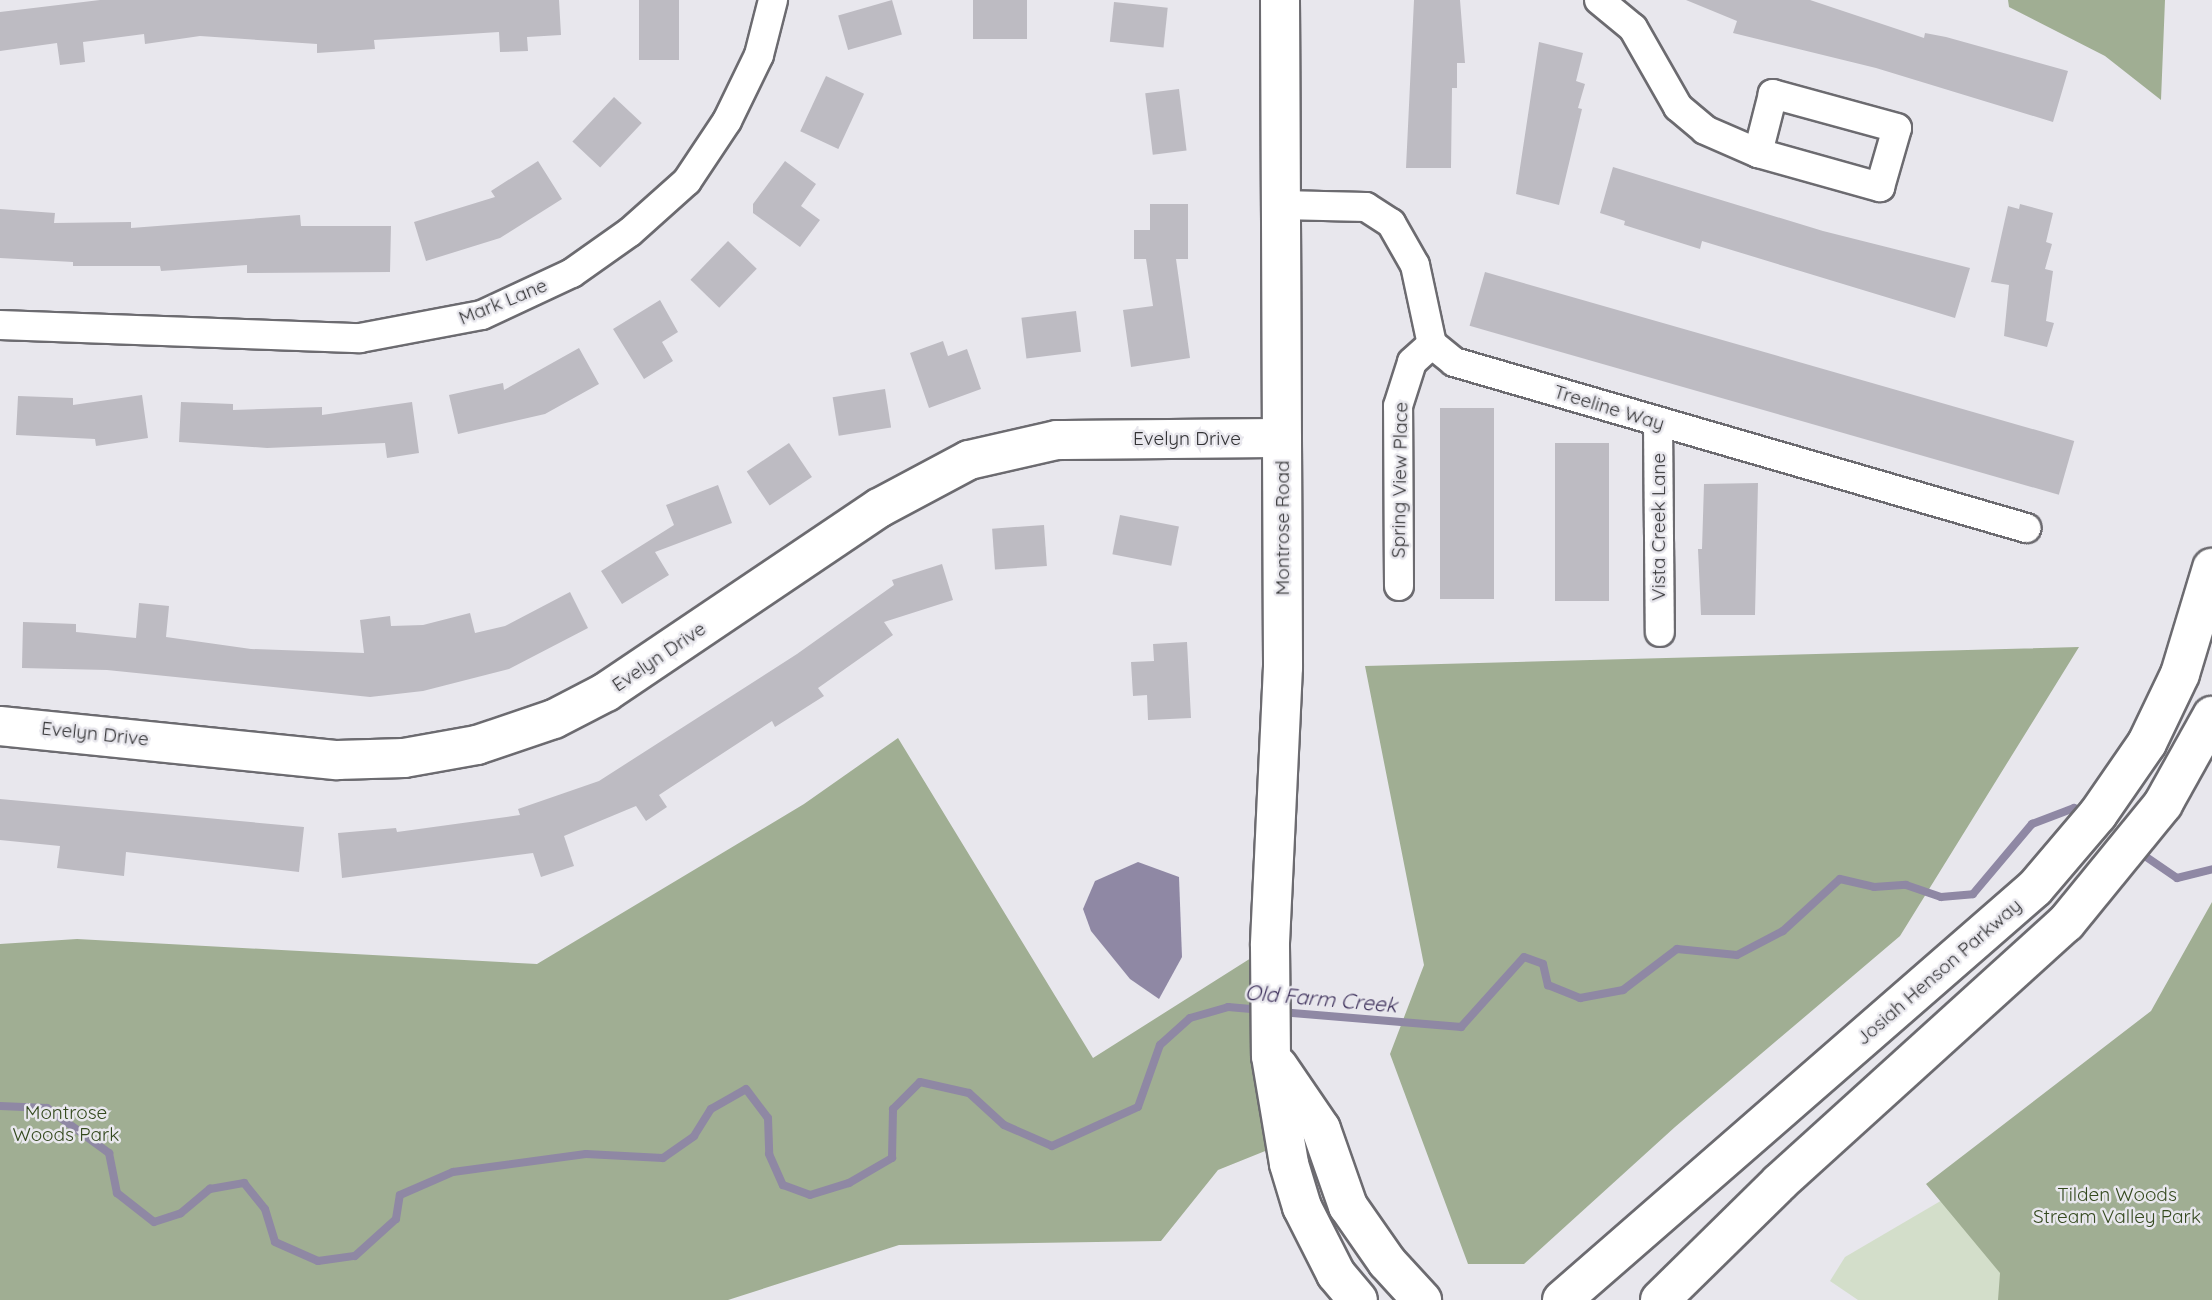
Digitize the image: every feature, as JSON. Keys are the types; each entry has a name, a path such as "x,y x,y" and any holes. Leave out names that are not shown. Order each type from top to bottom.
{"street":[{"name":"Mark Lane","path":"0,325 360,338 482,315 572,273 630,232 687,181 727,121 760,55 774,0"},
{"name":"Montrose Road","path":"1280,0 1283,667 1270,946 1271,1056 1289,1164 1302,1207 1336,1274 1358,1300"},
{"path":"1599,0 1633,28 1678,107 1705,130 1758,153 1880,187 1896,128 1773,94 1758,153"},
{"path":"1281,205 1366,208 1391,223 1415,265 1432,344"},
{"name":"Treeline Way","path":"1432,344 1454,362 2026,528"},
{"name":"Spring View Place","path":"1399,586 1398,406 1412,362 1432,344"},
{"name":"Vista Creek Lane","path":"1658,423 1660,632"},
{"name":"Evelyn Drive","path":"0,726 337,760 404,758 477,746 554,719 607,692 878,508 969,460 1058,440 1282,438"},
{"name":"Josiah Henson Parkway","path":"1562,1300 2035,888 2128,772 2180,674 2212,568"},
{"path":"1660,1300 1771,1191 2066,923 2163,804 2212,716"},
{"path":"1271,1056 1321,1129 1348,1206 1387,1262 1422,1300"}],"green space":[{"path":"2008,0 2165,0 2161,100 2105,56 2009,7"},
{"path":"2079,647 1900,936 1675,1127 1524,1264 1468,1264 1390,1054 1424,965 1365,666"},
{"name":"Montrose Woods Park","path":"898,738 1093,1058 1270,946 1290,1141 1218,1170 1161,1241 899,1245 728,1300 0,1300 0,944 77,939 537,964 804,804"},
{"name":"Tilden Woods Stream Valley Park","path":"2212,902 2212,1300 1998,1300 2000,1273 1926,1184 2151,1011"},
{"name":"Tilden Woods Stream Valley Park","path":"2212,1042 2212,1300 1858,1300 1830,1281 1845,1257"}],"shaded area":[{"path":"1138,862 1179,877 1182,957 1159,999 1130,979 1091,931 1083,909 1095,881"}],"building":[{"path":"100,0 559,0 561,35 527,37 528,51 500,52 499,32 374,40 375,49 317,53 317,44 200,36 145,44 144,34 83,42 85,62 60,65 57,43 0,51 0,12"},
{"path":"639,0 679,0 679,60 639,60"},
{"path":"892,0 902,35 848,50 838,15"},
{"path":"973,0 1027,0 1027,39 973,39"},
{"path":"1414,0 1460,0 1465,63 1457,63 1457,88 1452,88 1451,168 1406,168"},
{"path":"1686,0 1810,0 1924,38 1925,33 1946,37 2068,71 2053,122 1876,68 1733,33 1737,21"},
{"path":"1114,2 1168,8 1164,47 1110,42"},
{"path":"1539,42 1583,53 1576,81 1585,84 1578,108 1582,109 1559,205 1516,194"},
{"path":"826,76 864,94 838,149 800,131"},
{"path":"1179,89 1187,151 1153,155 1145,93"},
{"path":"614,97 642,123 600,168 572,142"},
{"path":"538,161 562,199 500,238 426,261 414,222 495,197 491,191"},
{"path":"785,161 816,184 801,206 820,220 800,247 753,213 753,204"},
{"path":"1613,167 1823,231 1970,268 1955,318 1702,241 1700,249 1624,225 1625,221 1600,213"},
{"path":"1150,204 1188,204 1188,259 1176,259 1190,358 1131,367 1123,310 1153,306 1146,259 1134,259 1134,230 1150,230"},
{"path":"2020,204 2053,213 2046,242 2052,244 2045,269 2053,271 2046,321 2054,323 2047,347 2004,336 2009,285 1991,282 2008,206 2019,209"},
{"path":"0,209 55,213 54,223 131,222 131,228 300,215 301,226 391,226 390,272 247,273 247,265 161,271 160,266 73,266 73,262 0,258"},
{"path":"728,241 757,269 719,308 690,280"},
{"path":"1485,272 2074,441 2059,495 1470,326"},
{"path":"660,300 678,332 662,342 673,361 644,379 613,329"},
{"path":"1076,311 1081,352 1026,358 1021,318"},
{"path":"943,341 948,356 967,349 981,389 929,408 910,353"},
{"path":"579,348 599,384 545,414 458,434 449,395 503,383 504,390"},
{"path":"885,389 891,428 839,436 833,397"},
{"path":"142,395 148,438 96,446 95,439 16,435 18,396 73,398 73,405"},
{"path":"181,402 233,404 233,410 322,407 322,415 412,402 419,453 387,458 385,443 267,448 179,442"},
{"path":"1440,408 1494,408 1494,599 1440,599"},
{"path":"789,443 812,477 770,506 747,472"},
{"path":"1555,443 1609,443 1609,601 1555,601"},
{"path":"1758,483 1755,615 1701,615 1698,549 1702,549 1704,484"},
{"path":"718,485 732,523 655,552 669,575 622,604 601,571 674,525 666,505"},
{"path":"1120,515 1179,526 1171,566 1112,554"},
{"path":"1044,525 1047,566 995,570 992,529"},
{"path":"942,564 953,600 884,622 893,635 818,688 824,696 775,727 772,721 659,795 667,807 646,821 636,806 564,836 574,866 541,877 533,853 342,878 338,833 396,828 397,832 520,815 518,809 599,781 797,654 894,585 892,580"},
{"path":"570,592 588,628 509,669 423,691 370,697 107,670 22,668 23,622 76,624 76,632 136,638 139,603 169,606 166,637 251,649 364,653 360,620 390,616 391,626 423,625 470,613 475,633 505,626"},
{"path":"1187,642 1191,718 1148,720 1147,695 1133,696 1131,662 1154,661 1153,644"},
{"path":"0,799 304,827 299,872 126,852 124,876 57,868 60,846 0,840"}],"waterway":[{"name":"Old Farm Creek","path":"1280,1012 1461,1027 1524,957 1543,964 1548,985 1580,998 1623,990 1677,949 1737,955 1783,931 1840,879 1874,887 1906,885 1941,897 1973,894 2032,824 2074,808 2085,815"},
{"name":"Old Farm Creek","path":"2139,852 2177,878 2212,869"},
{"name":"Old Farm Creek","path":"0,1106 47,1108 109,1153 117,1193 154,1222 181,1213 210,1189 244,1183 265,1209 275,1242 318,1261 355,1256 396,1219 400,1195 453,1172 586,1154 663,1158 694,1136 711,1109 746,1089 768,1118 769,1154 783,1185 810,1195 849,1183 892,1158 893,1109 920,1082 969,1093 1004,1125 1052,1146 1138,1107 1160,1045 1190,1018 1228,1007 1260,1010"}]}
